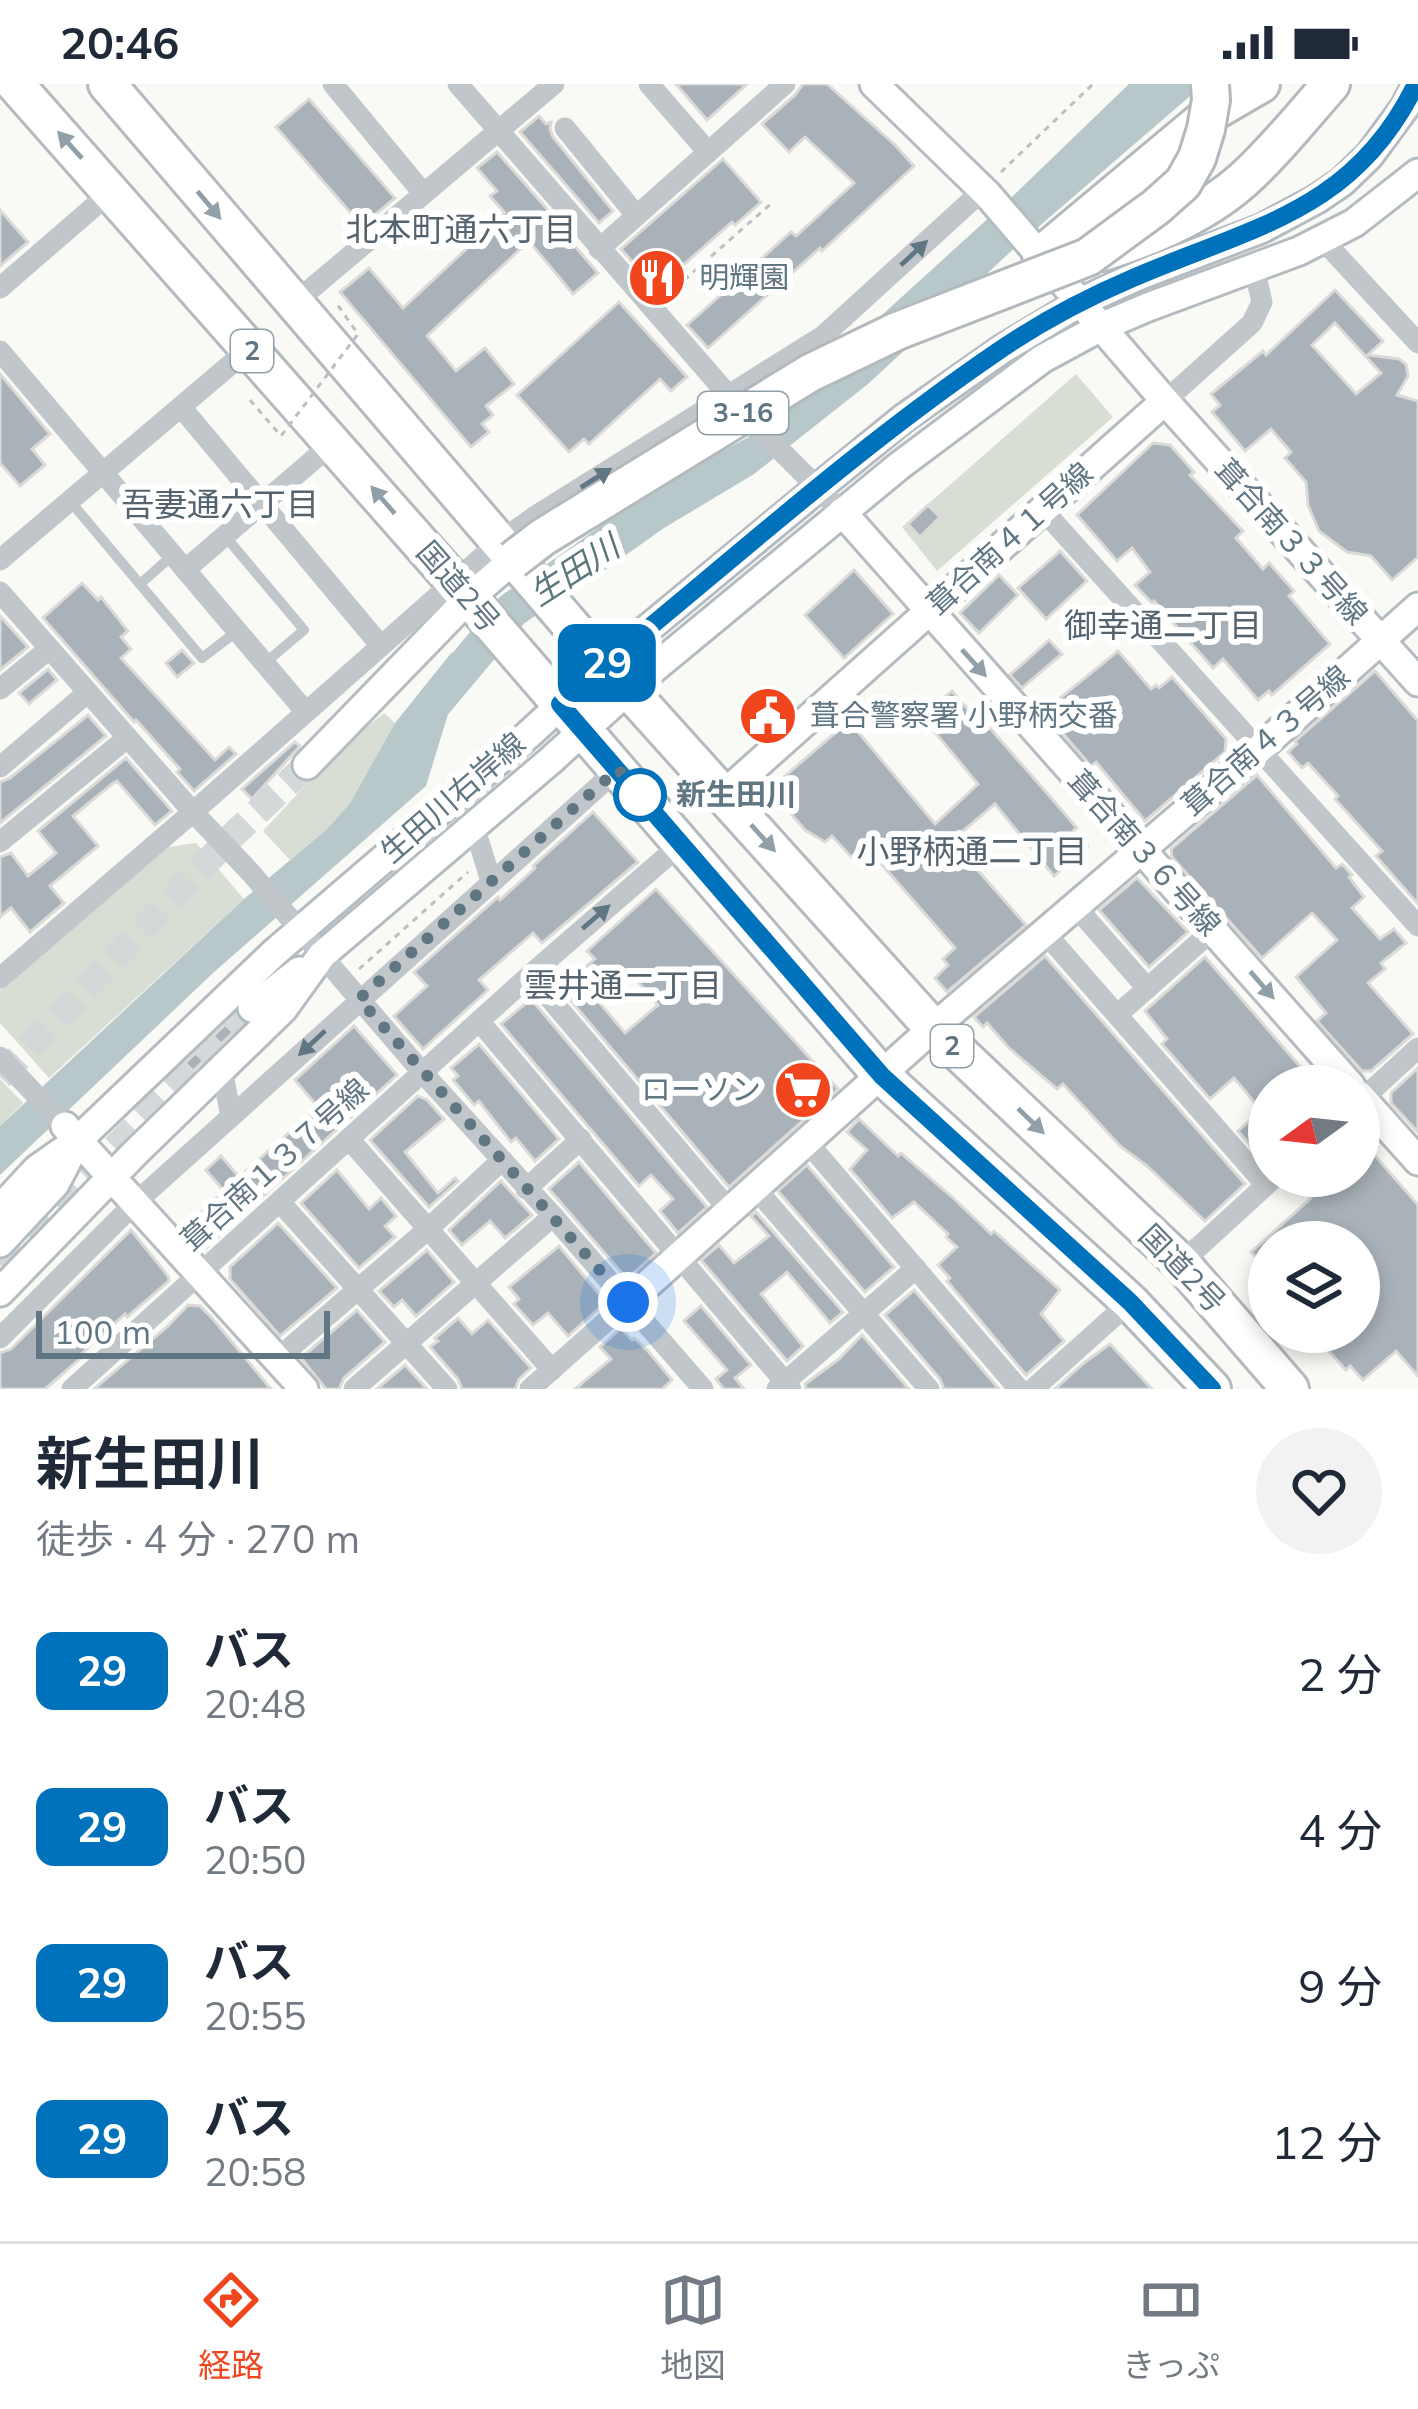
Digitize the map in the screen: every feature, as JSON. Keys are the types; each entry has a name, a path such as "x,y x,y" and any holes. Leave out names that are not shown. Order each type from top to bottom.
{"highway":[{"name":"国道2号","path":"16,84 882,1076 1130,1302 1212,1389"},
{"name":"国道2号","path":"107,84 579,635 933,1028 1181,1263 1290,1389"},
{"name":"3-16","path":"515,561 543,536 810,373 897,332 1129,244 1225,194 1280,143 1330,84"},
{"name":"3-16","path":"1088,257 1183,183 1197,158 1211,100 1239,86"},
{"name":"3-16","path":"1038,251 1239,86"}],"street":[{"path":"0,98 16,84"},
{"path":"333,84 423,193"},
{"path":"458,84 749,419 842,512"},
{"path":"650,84 708,152"},
{"path":"599,249 785,84"},
{"name":"葺合南３３号線","path":"874,84 986,192 1165,401 1418,682"},
{"name":"生田川右岸線","path":"0,1243 56,1184 71,1133 296,925 572,717 818,488 904,418 1000,350 1082,302 1261,229 1317,199 1369,156 1417,84"},
{"path":"293,304 499,133 540,89"},
{"path":"565,128 636,215"},
{"name":"生田川右岸線","path":"617,676 1042,359 1101,327 1322,239 1354,223 1418,173"},
{"path":"0,288 112,191"},
{"path":"308,765 470,600 515,561 534,517 824,336 986,192"},
{"path":"1322,239 1418,343"},
{"name":"葺合南４１号線","path":"724,794 1252,323 1262,302 1254,268"},
{"path":"0,560 250,348"},
{"path":"0,351 305,711"},
{"path":"181,406 381,646"},
{"path":"180,562 225,536 333,443"},
{"path":"1042,509 1418,926"},
{"name":"葺合南３６号線","path":"842,512 1332,1065"},
{"path":"0,592 703,1389"},
{"path":"0,978 381,646 470,600"},
{"name":"葺合南４３号線","path":"628,1302 933,1028 1418,607"},
{"path":"0,689 50,649"},
{"path":"0,766 87,693"},
{"name":"生田川右岸線","path":"0,1292 283,1009 322,955 474,826 572,717"},
{"path":"0,842 127,738"},
{"path":"0,1338 135,1203 618,769"},
{"path":"474,826 491,881"},
{"name":"葺合南１３７号線","path":"82,1386 422,1072 681,844"},
{"path":"1076,908 1148,988"},
{"path":"1117,1015 1213,930"},
{"path":"1046,934 1248,1155"},
{"path":"252,1008 322,955"},
{"path":"530,975 730,1212"},
{"path":"480,1022 680,1255 784,1387 916,1268"},
{"path":"1380,1078 1418,1048"},
{"path":"0,1057 304,1389"},
{"path":"222,1070 231,1117"},
{"name":"葺合南３６号線","path":"1380,1119 1418,1161"},
{"path":"0,1209 71,1133"},
{"path":"349,1139 552,1370"},
{"path":"526,1189 581,1139"},
{"path":"808,1143 1019,1389"},
{"path":"278,1359 502,1160"},
{"path":"756,1189 929,1389"},
{"path":"1181,1263 1253,1197"},
{"path":"280,1202 447,1389"},
{"path":"354,1389 553,1216"},
{"path":"530,1389 628,1302"},
{"path":"1033,1389 1130,1302"}],"lane":[{"path":"70,501 202,658 238,631"},
{"path":"225,536 304,630 265,663"},
{"path":"140,584 180,562"}],"path":[{"path":"986,192 1093,84"},
{"path":"651,309 773,202"},
{"path":"250,400 281,436 358,334 337,304"}],"shaded area":[{"path":"1129,84 1204,84 1021,242 868,384 754,474 664,528 592,579 569,549 654,487 747,438"},
{"path":"1076,374 1113,417 937,571 902,527"},
{"path":"452,652 475,681 449,711 426,786 213,973 0,1175 0,1126 244,899 327,829 350,803 395,723"},
{"path":"384,713 395,723 350,803 290,860 263,831 339,749"},
{"path":"196,843 244,899 49,1078 0,1023 0,990 168,847"},
{"path":"0,1079 23,1103 0,1126"}],"building":[{"path":"676,84 747,84 707,120"},
{"path":"803,84 827,84 914,166 708,348 687,325 854,183 805,137 789,152 762,124"},
{"path":"309,99 395,198 362,226 276,127"},
{"path":"539,116 546,124 551,122 553,137 613,211 599,223 520,132"},
{"path":"497,152 598,273 573,294 529,241 427,336 456,371 485,348 514,384 486,406 493,415 482,424 489,432 471,447 340,292 369,268 403,308 505,213 490,196 497,191 477,168"},
{"path":"723,159 761,202 656,289 621,249"},
{"path":"0,210 28,242 0,266"},
{"path":"1335,290 1383,341 1368,355 1406,364 1408,376 1397,395 1418,401 1418,557 1392,580 1371,556 1347,552 1319,531 1308,505 1306,482 1285,458 1291,452 1271,429 1245,451 1212,412 1220,405 1211,394 1263,351 1266,355","holes":["1335,323 1381,373 1356,394 1312,345"]},
{"path":"619,302 687,377 671,391 660,379 589,444 584,439 569,452 517,395"},
{"path":"0,374 50,434 32,449 45,465 20,486 0,463"},
{"path":"1153,443 1170,445 1194,472 1190,475 1243,531 1236,538 1263,569 1269,563 1294,591 1289,596 1330,644 1272,695 1269,691 1258,700 1223,659 1213,668 1135,585 1150,572 1132,548 1117,561 1077,515"},
{"path":"928,505 940,517 920,537 908,524"},
{"path":"1060,551 1087,581 1046,619 1018,588"},
{"path":"854,570 893,614 844,658 805,615"},
{"path":"999,575 1018,595 979,633 960,613"},
{"path":"82,583 98,600 101,597 128,631 121,637 131,649 121,658 215,760 229,747 236,754 194,791 177,772 180,769 43,618"},
{"path":"0,616 28,647 0,670"},
{"path":"1049,640 1062,654 1022,688 1010,675"},
{"path":"182,650 194,663 177,677 166,663"},
{"path":"1118,651 1151,689 1172,677 1226,739 1225,752 1145,821 1096,762 1091,766 1059,729 1069,720 1054,703"},
{"path":"48,669 57,680 29,704 19,693"},
{"path":"1375,671 1418,721 1418,904 1376,856 1382,851 1335,799 1338,796 1308,763 1302,768 1288,752"},
{"path":"952,691 1046,792 1088,846 1054,876 995,804 957,836 965,845 960,850 1026,925 947,992 935,978 948,965 943,959 955,948 868,849 855,861 832,836 825,842 805,830 770,789 849,721 935,824 978,784 918,712"},
{"path":"88,715 106,736 0,823 0,782"},
{"path":"295,742 300,746 252,799 242,789"},
{"path":"126,758 172,811 155,825 117,781 112,784 73,816 98,846 50,886 64,903 30,932 11,908 0,917 0,857 11,853 28,876 56,853 38,831"},
{"path":"1257,775 1336,868 1342,864 1352,875 1364,897 1352,908 1380,939 1394,929 1406,943 1381,963 1385,969 1368,983 1413,1034 1378,1065 1357,1065 1317,1021 1326,1013 1296,977 1337,940 1312,913 1262,958 1172,857 1171,849"},
{"path":"593,812 638,862 542,943 533,933 479,980 488,990 423,1049 394,1016 427,986 414,972 498,897 500,900"},
{"path":"1137,878 1188,932 1149,967 1099,910"},
{"path":"656,889 838,1089 729,1187 560,988 595,959 587,951","holes":["632,975 658,1005 625,1033 599,1002"]},
{"path":"1045,956 1245,1184 1205,1221 1120,1146 1063,1084 1057,1089 987,1023 983,1027 974,1017"},
{"path":"1205,957 1299,1065 1248,1065 1248,1095 1234,1078 1210,1099 1162,1044 1167,1039 1145,1011"},
{"path":"531,999 707,1207 678,1233 660,1211 673,1199 651,1175 639,1186 501,1024"},
{"path":"236,1014 243,1023 193,1071 185,1063"},
{"path":"354,1026 397,1075 206,1248 186,1226 224,1191 206,1170 221,1156 239,1177 318,1107 295,1080"},
{"path":"479,1044 559,1139 535,1161 453,1080 458,1076 451,1068"},
{"path":"1418,1068 1418,1132 1391,1103 1391,1093"},
{"path":"418,1096 444,1119 405,1152 438,1193 455,1178 458,1181 429,1207 370,1140"},
{"path":"859,1119 1060,1290 1041,1314 1064,1341 1026,1375 938,1265 957,1247 948,1234 914,1202 892,1218 850,1169 867,1150 847,1132"},
{"path":"1248,1122 1248,1142 1238,1131"},
{"path":"1380,1161 1418,1205 1418,1376 1396,1351 1363,1380 1330,1353 1380,1353 1380,1221 1285,1221 1311,1198 1380,1197"},
{"path":"579,1162 656,1253 627,1279 549,1189"},
{"path":"807,1165 894,1267 865,1292 778,1191"},
{"path":"337,1170 369,1209 381,1198 396,1216 385,1226 395,1237 359,1268 301,1203"},
{"path":"501,1181 532,1215 505,1238 490,1221 462,1245 449,1230"},
{"path":"756,1212 843,1312 830,1323 787,1272 761,1294 803,1346 787,1361 701,1260 719,1245 734,1263 769,1236 751,1216"},
{"path":"278,1223 337,1288 280,1336 230,1279 230,1267"},
{"path":"131,1230 169,1281 127,1317 125,1314 45,1389 0,1389 0,1353 11,1349"},
{"path":"559,1246 604,1300 568,1336 548,1313 533,1325 514,1304 519,1299 509,1287"},
{"path":"427,1250 454,1282 416,1316 402,1300 394,1307 379,1291"},
{"path":"914,1290 999,1389 944,1389 885,1315"},
{"path":"188,1305 200,1306 212,1318 271,1389 94,1389 168,1326"},
{"path":"701,1306 751,1365 735,1378 744,1389 724,1389 716,1379 727,1370 684,1321"},
{"path":"357,1310 385,1342 344,1378 339,1389 326,1389 301,1358"},
{"path":"458,1318 472,1334 488,1320 531,1368 515,1389 462,1389 430,1347"},
{"path":"621,1328 672,1380 662,1389 575,1389 611,1359 600,1347"},
{"path":"862,1335 909,1389 806,1389 805,1384"},
{"path":"1110,1344 1152,1389 1055,1389 1084,1363"},
{"path":"405,1365 427,1389 377,1389"}],"waterway":[{"name":"生田川","path":"435,702 512,610 619,536"}],"tunnel":[{"path":"0,1077 231,837 307,765"},
{"path":"0,1265 252,1008"}],"bus line":[{"name":"29","path":"1212,1389 1130,1302 882,1076 560,704 904,418 1000,350 1082,302 1261,229 1342,182 1386,135 1416,84"}],"place":[{"name":"明輝園","path":"657,278"},
{"name":"葺合警察署 小野柄交番","path":"768,716"},
{"name":"新生田川","path":"640,795"},
{"name":"ローソン","path":"803,1090"}],"district":[{"name":"北本町通六丁目","path":"461,229"},
{"name":"吾妻通六丁目","path":"220,504"},
{"name":"御幸通二丁目","path":"1163,625"},
{"name":"小野柄通二丁目","path":"972,851"},
{"name":"雲井通二丁目","path":"623,985"}],"route":[{"path":"628,1302 359,999 618,769 640,795"}]}
